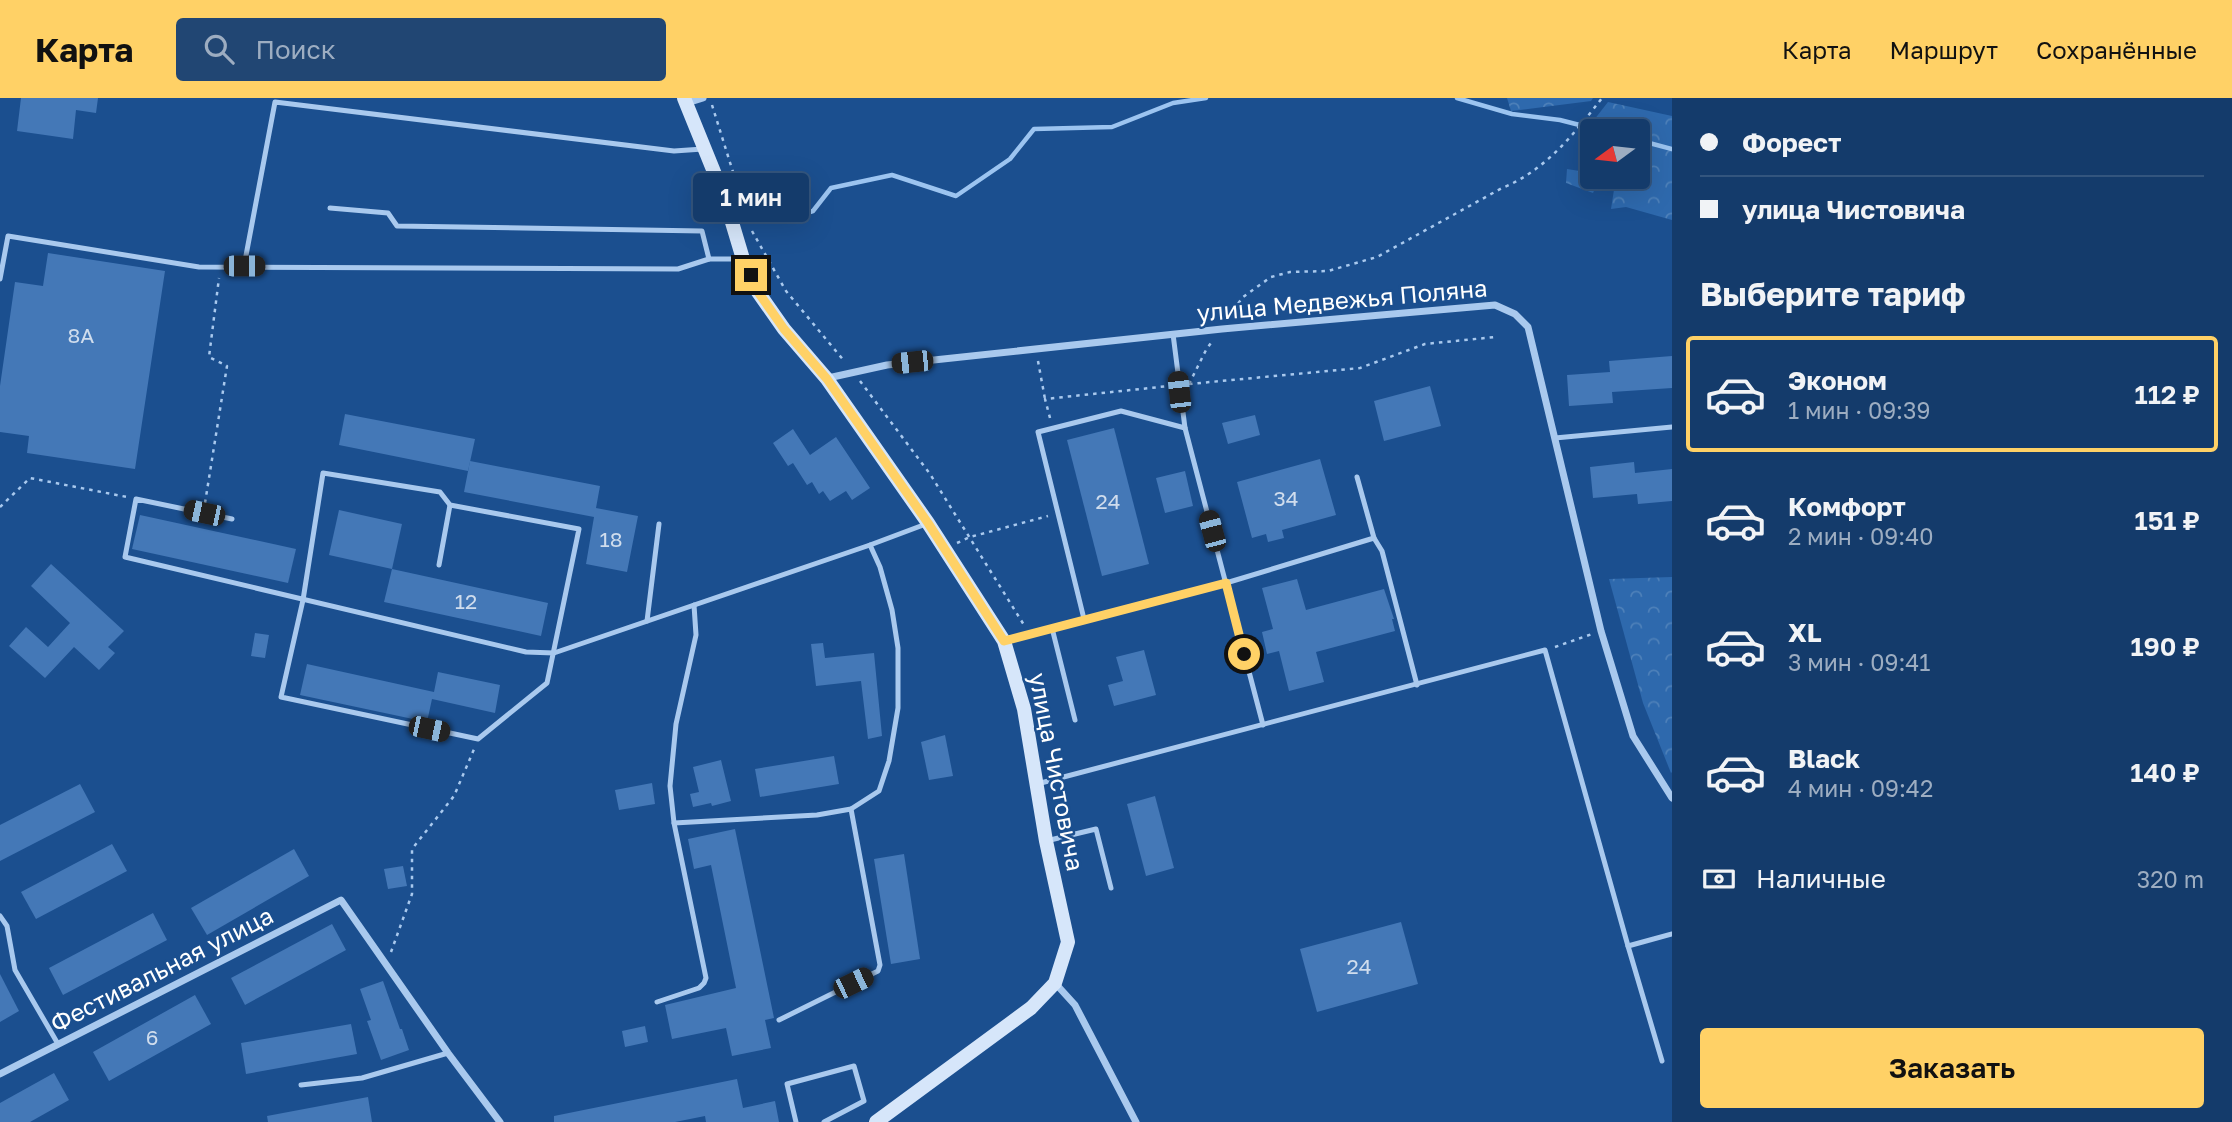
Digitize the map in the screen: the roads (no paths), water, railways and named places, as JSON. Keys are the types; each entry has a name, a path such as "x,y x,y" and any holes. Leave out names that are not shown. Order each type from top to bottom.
{"street":[{"path":"686,101 704,98"},
{"name":"улица Чистовича","path":"686,101 725,199 743,259 758,292 784,329 827,379 928,523 1004,641 1024,709 1046,841 1068,942 1055,983 1031,1008 876,1122"},
{"name":"улица Медвежья Поляна","path":"827,379 887,365 1222,329 1495,305 1515,314 1528,327 1601,631 1633,736 1672,798"},
{"name":"Фестивальная улица","path":"0,1073 341,900 448,1053"},
{"path":"1055,983 1075,1005 1136,1122"},
{"path":"448,1053 500,1122"}],"lane":[{"path":"244,266 275,102 674,151 705,149"},
{"path":"330,208 388,213 397,226 702,231 709,259"},
{"path":"0,279 8,236 199,267 678,269 709,259 743,259"},
{"path":"1173,334 1185,428 1263,725"},
{"path":"1084,619 1038,432 1121,411 1185,428"},
{"path":"1555,438 1672,427"},
{"path":"323,473 440,492 450,505 579,529 547,682 478,739 281,697 303,600 323,473"},
{"path":"1357,477 1374,538 1382,551 1417,685"},
{"path":"232,519 136,499 125,557 526,652 554,653 928,523"},
{"path":"439,565 450,505"},
{"path":"647,621 659,524"},
{"path":"1004,641 1226,583 1374,538"},
{"path":"674,823 817,814 851,809 879,791 889,761 898,708 898,648 892,610 880,567 870,545"},
{"path":"657,1002 699,988 706,978 674,823 670,786 676,724 696,635 694,605"},
{"path":"1052,628 1075,720"},
{"path":"1037,784 1545,650 1662,1060"},
{"path":"779,1020 878,971 880,965 851,809"},
{"path":"1046,841 1096,829 1111,888"},
{"path":"0,916 7,926 15,970 58,1044"},
{"path":"1628,946 1672,934"},
{"path":"301,1085 362,1078 448,1053"},
{"path":"796,1122 787,1084 854,1066 864,1101 824,1122"}],"waterway":[{"path":"754,218 776,199 795,217 813,211 831,188 892,175 956,196 1010,159 1034,129 1112,127 1173,103 1206,98"},
{"path":"1457,98 1512,114 1580,125"},
{"path":"1650,143 1672,149"}]}
